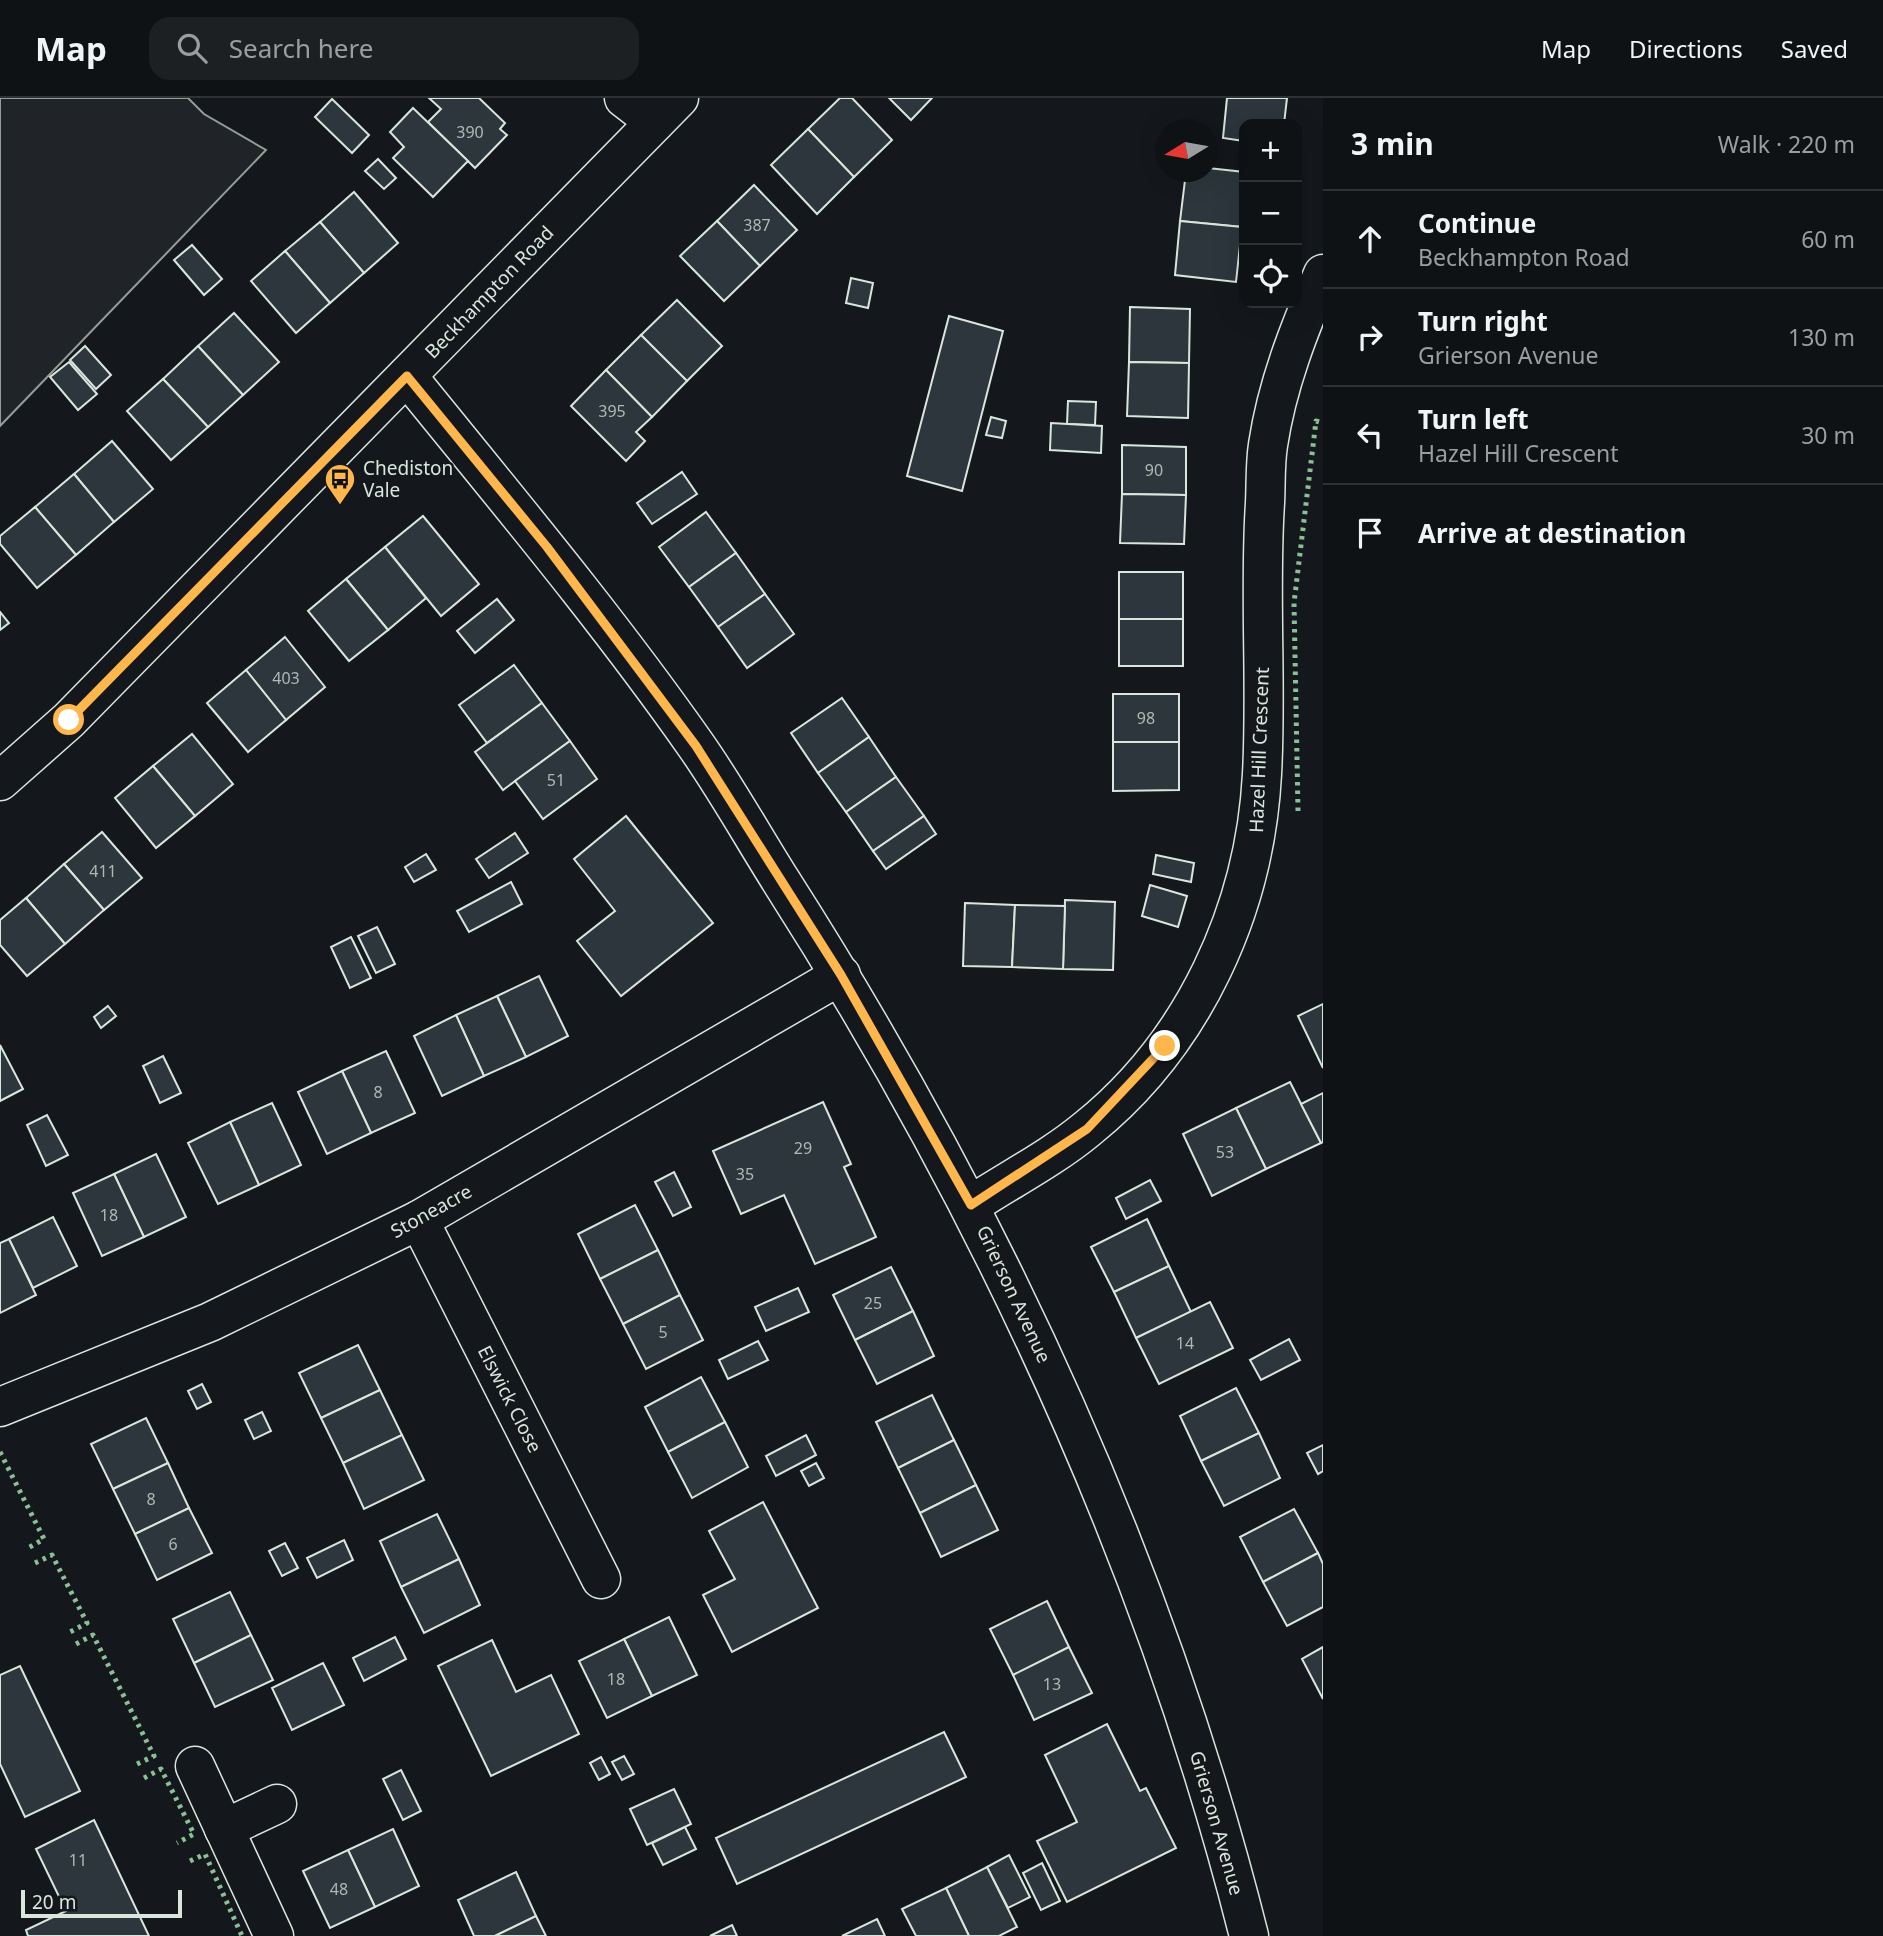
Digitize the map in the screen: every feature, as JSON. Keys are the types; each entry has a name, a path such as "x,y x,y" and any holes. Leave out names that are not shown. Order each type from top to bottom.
{"street":[{"path":"624,98 667,110"},
{"name":"Beckhampton Road","path":"0,781 69,720 667,110"},
{"name":"Hazel Hill Crescent","path":"971,1205 1087,1129 1129,1087 1165,1046 1197,1000 1241,900 1257,838 1262,772 1262,550 1268,446 1299,328 1323,274"},
{"name":"Grierson Avenue","path":"407,376 547,547 696,746 841,975 971,1205 1065,1405 1151,1614 1210,1799 1249,1936"},
{"name":"Stoneacre","path":"0,1407 210,1322 419,1220 841,975"},
{"name":"Elswick Close","path":"419,1220 601,1578"},
{"path":"195,1766 274,1936"},
{"path":"224,1829 277,1804"}],"shaded area":[{"path":"0,98 188,98 204,114 266,150 0,426"}],"building":[{"path":"429,98 479,98 505,123 500,129 507,135 475,168 428,122 441,109"},
{"path":"840,98 852,98 892,140 854,177 808,129"},
{"path":"889,98 932,98 911,120"},
{"path":"1227,98 1287,98 1285,119 1239,119 1239,140 1223,138"},
{"path":"332,99 369,135 352,153 315,117"},
{"path":"413,108 468,161 433,197 393,158 404,147 390,132"},
{"path":"808,129 854,177 817,214 771,165"},
{"path":"378,159 396,178 384,189 365,171"},
{"path":"1218,169 1239,171 1239,227 1180,221 1185,182 1218,182"},
{"path":"754,185 797,230 760,266 717,221"},
{"path":"354,192 398,243 364,273 320,222"},
{"path":"717,221 760,266 724,301 680,256"},
{"path":"1180,221 1239,227 1236,282 1175,275"},
{"path":"320,222 364,273 330,303 285,251"},
{"path":"192,245 222,279 204,295 174,260"},
{"path":"285,251 330,303 296,333 251,281"},
{"path":"851,278 873,283 868,308 846,303"},
{"path":"677,300 722,346 687,381 641,335"},
{"path":"1130,307 1190,309 1189,363 1129,362"},
{"path":"234,313 279,362 243,395 198,346"},
{"path":"949,316 1003,331 962,491 907,476"},
{"path":"641,335 687,381 652,417 606,370"},
{"path":"85,346 111,375 96,389 70,360"},
{"path":"198,346 243,395 208,427 163,379"},
{"path":"69,362 97,394 78,410 50,377"},
{"path":"1129,362 1189,363 1188,418 1127,416"},
{"path":"606,370 652,417 636,432 645,441 626,461 571,406"},
{"path":"163,379 208,427 171,460 127,411"},
{"path":"1068,401 1096,402 1095,425 1067,424"},
{"path":"991,417 1006,421 1002,438 986,435"},
{"path":"1051,423 1102,426 1101,453 1050,450"},
{"path":"112,441 153,489 114,522 74,474"},
{"path":"1122,445 1186,447 1186,495 1122,494"},
{"path":"682,472 697,494 652,524 637,503"},
{"path":"74,474 114,522 76,555 35,507"},
{"path":"1122,494 1186,495 1184,544 1120,543"},
{"path":"35,507 76,555 37,588 0,544 0,536"},
{"path":"706,512 736,553 689,587 659,547"},
{"path":"423,516 479,584 441,616 385,547"},
{"path":"385,547 426,598 388,630 346,579"},
{"path":"736,553 765,594 718,627 689,587"},
{"path":"1119,572 1183,572 1183,619 1119,619"},
{"path":"346,579 388,630 349,661 308,611"},
{"path":"765,594 794,634 747,668 718,627"},
{"path":"497,599 514,620 475,653 457,631"},
{"path":"0,612 9,623 0,630"},
{"path":"1119,619 1183,619 1183,666 1119,666"},
{"path":"285,637 325,687 286,720 246,670"},
{"path":"514,665 542,703 487,743 459,705"},
{"path":"246,670 286,720 248,752 207,703"},
{"path":"1113,694 1179,694 1179,742 1113,742"},
{"path":"842,698 869,737 818,773 791,733"},
{"path":"542,703 570,741 503,790 475,752"},
{"path":"192,734 233,784 195,816 153,766"},
{"path":"869,737 896,777 846,812 818,773"},
{"path":"570,741 597,779 543,819 515,781"},
{"path":"1113,742 1179,742 1179,790 1113,791"},
{"path":"153,766 195,816 156,848 115,798"},
{"path":"896,777 924,816 873,851 846,812"},
{"path":"626,816 713,923 621,996 577,941 615,911 574,859"},
{"path":"924,816 936,834 886,869 873,851"},
{"path":"102,832 142,878 104,910 64,864"},
{"path":"515,833 528,853 489,878 476,859"},
{"path":"426,854 436,870 414,882 405,867"},
{"path":"1156,855 1194,863 1191,882 1153,874"},
{"path":"64,864 104,910 65,944 26,898"},
{"path":"511,882 522,904 469,932 457,911"},
{"path":"1150,885 1187,896 1178,927 1142,916"},
{"path":"26,898 65,944 27,976 0,945 0,920"},
{"path":"1065,900 1115,902 1113,970 1063,969"},
{"path":"965,903 1015,905 1012,967 963,966"},
{"path":"1015,905 1065,906 1063,969 1012,967"},
{"path":"377,927 395,964 376,973 358,936"},
{"path":"351,937 371,978 350,988 331,947"},
{"path":"539,976 568,1036 526,1057 497,996"},
{"path":"497,996 526,1057 484,1076 456,1015"},
{"path":"1323,1004 1323,1068 1298,1016"},
{"path":"108,1006 116,1016 101,1028 94,1017"},
{"path":"456,1015 484,1076 442,1096 414,1036"},
{"path":"0,1045 23,1089 0,1101"},
{"path":"386,1051 415,1113 371,1133 342,1071"},
{"path":"163,1056 181,1093 160,1103 143,1066"},
{"path":"342,1071 371,1133 327,1154 298,1092"},
{"path":"1290,1082 1321,1143 1266,1169 1236,1108"},
{"path":"1323,1093 1323,1142 1321,1143 1301,1104"},
{"path":"823,1102 851,1164 844,1167 876,1237 815,1264 784,1195 741,1214 713,1151"},
{"path":"272,1103 301,1165 259,1185 230,1122"},
{"path":"1236,1108 1266,1169 1212,1196 1183,1134"},
{"path":"47,1115 68,1155 46,1166 27,1125"},
{"path":"230,1122 259,1185 218,1204 188,1143"},
{"path":"156,1154 186,1217 144,1237 114,1174"},
{"path":"674,1172 691,1207 673,1216 655,1182"},
{"path":"114,1174 144,1237 102,1256 73,1193"},
{"path":"1150,1180 1161,1201 1126,1219 1116,1198"},
{"path":"635,1205 658,1250 600,1279 578,1234"},
{"path":"53,1217 77,1266 33,1288 9,1239"},
{"path":"1147,1219 1169,1266 1114,1292 1091,1247"},
{"path":"9,1239 36,1295 0,1313 0,1243"},
{"path":"658,1250 680,1295 623,1324 600,1279"},
{"path":"1169,1266 1191,1312 1136,1338 1114,1292"},
{"path":"891,1267 913,1311 855,1340 833,1295"},
{"path":"798,1288 809,1312 766,1331 755,1307"},
{"path":"680,1295 703,1340 646,1369 623,1324"},
{"path":"1210,1302 1233,1348 1159,1384 1136,1338"},
{"path":"913,1311 934,1356 877,1384 855,1340"},
{"path":"1289,1339 1300,1360 1261,1380 1250,1360"},
{"path":"758,1341 768,1360 728,1379 719,1360"},
{"path":"358,1345 380,1390 321,1418 299,1373"},
{"path":"701,1377 725,1422 668,1452 645,1407"},
{"path":"202,1384 211,1402 197,1409 188,1391"},
{"path":"1236,1388 1259,1433 1201,1461 1180,1416"},
{"path":"380,1390 402,1435 343,1463 321,1418"},
{"path":"932,1395 954,1440 898,1468 876,1422"},
{"path":"262,1412 271,1431 254,1439 245,1420"},
{"path":"146,1418 168,1463 113,1489 91,1444"},
{"path":"725,1422 748,1467 692,1498 668,1452"},
{"path":"1259,1433 1280,1478 1224,1506 1201,1461"},
{"path":"402,1435 424,1480 364,1509 343,1463"},
{"path":"806,1435 816,1455 776,1476 766,1456"},
{"path":"954,1440 976,1485 920,1513 898,1468"},
{"path":"1323,1445 1323,1471 1318,1474 1307,1453"},
{"path":"168,1463 189,1508 135,1534 113,1489"},
{"path":"816,1463 824,1478 809,1486 801,1471"},
{"path":"976,1485 998,1530 941,1557 920,1513"},
{"path":"763,1502 818,1608 732,1652 703,1595 735,1579 709,1531"},
{"path":"189,1508 212,1553 157,1580 135,1534"},
{"path":"1294,1509 1318,1553 1263,1582 1240,1537"},
{"path":"437,1514 459,1559 401,1587 380,1541"},
{"path":"344,1540 353,1560 317,1578 307,1558"},
{"path":"285,1543 298,1568 282,1576 269,1551"},
{"path":"1318,1553 1323,1564 1323,1607 1287,1626 1263,1582"},
{"path":"459,1559 480,1605 424,1633 401,1587"},
{"path":"230,1592 251,1635 194,1663 173,1619"},
{"path":"1047,1601 1069,1647 1013,1675 990,1629"},
{"path":"669,1617 697,1675 652,1696 624,1639"},
{"path":"251,1635 273,1680 215,1707 194,1663"},
{"path":"395,1637 406,1659 364,1681 353,1658"},
{"path":"624,1639 652,1696 607,1718 579,1661"},
{"path":"492,1640 516,1692 551,1675 579,1734 491,1776 438,1666"},
{"path":"1069,1647 1092,1693 1034,1720 1013,1675"},
{"path":"1323,1647 1323,1699 1302,1659"},
{"path":"323,1663 344,1705 292,1730 272,1688"},
{"path":"20,1666 80,1791 25,1817 0,1764 0,1675"},
{"path":"1107,1724 1140,1791 1146,1788 1176,1848 1067,1902 1037,1841 1077,1822 1045,1755"},
{"path":"944,1732 966,1777 737,1884 716,1838"},
{"path":"624,1756 634,1774 622,1780 612,1762"},
{"path":"601,1757 610,1774 599,1780 590,1763"},
{"path":"401,1770 421,1811 403,1820 383,1779"},
{"path":"674,1789 691,1824 647,1845 630,1809"},
{"path":"94,1820 149,1936 28,1936 26,1930 66,1911 36,1849"},
{"path":"685,1827 696,1849 663,1865 652,1843"},
{"path":"393,1829 419,1886 375,1907 348,1850"},
{"path":"348,1850 375,1907 330,1928 303,1871"},
{"path":"1009,1855 1030,1897 1008,1908 987,1867"},
{"path":"1042,1863 1060,1901 1041,1910 1023,1873"},
{"path":"987,1867 1017,1927 999,1936 969,1936 946,1888"},
{"path":"516,1872 536,1916 495,1936 474,1936 458,1900"},
{"path":"946,1888 969,1936 916,1936 902,1909"},
{"path":"536,1916 546,1936 495,1936"},
{"path":"877,1919 885,1936 842,1936"},
{"path":"732,1925 737,1936 710,1936"}],"hedge":[{"path":"1298,811 1294,603 1316,421 1323,423"},
{"path":"0,1452 44,1539 28,1548"},
{"path":"35,1563 52,1555 87,1623 70,1632"},
{"path":"76,1644 93,1635 154,1756 137,1764"},
{"path":"144,1778 161,1769 194,1834 177,1843"},
{"path":"190,1861 205,1854 242,1936"}],"place":[{"name":"Chediston Vale","path":"340,506"}],"route":[{"path":"69,720 407,376 547,547 696,746 841,975 971,1205 1087,1129 1165,1046"}]}
